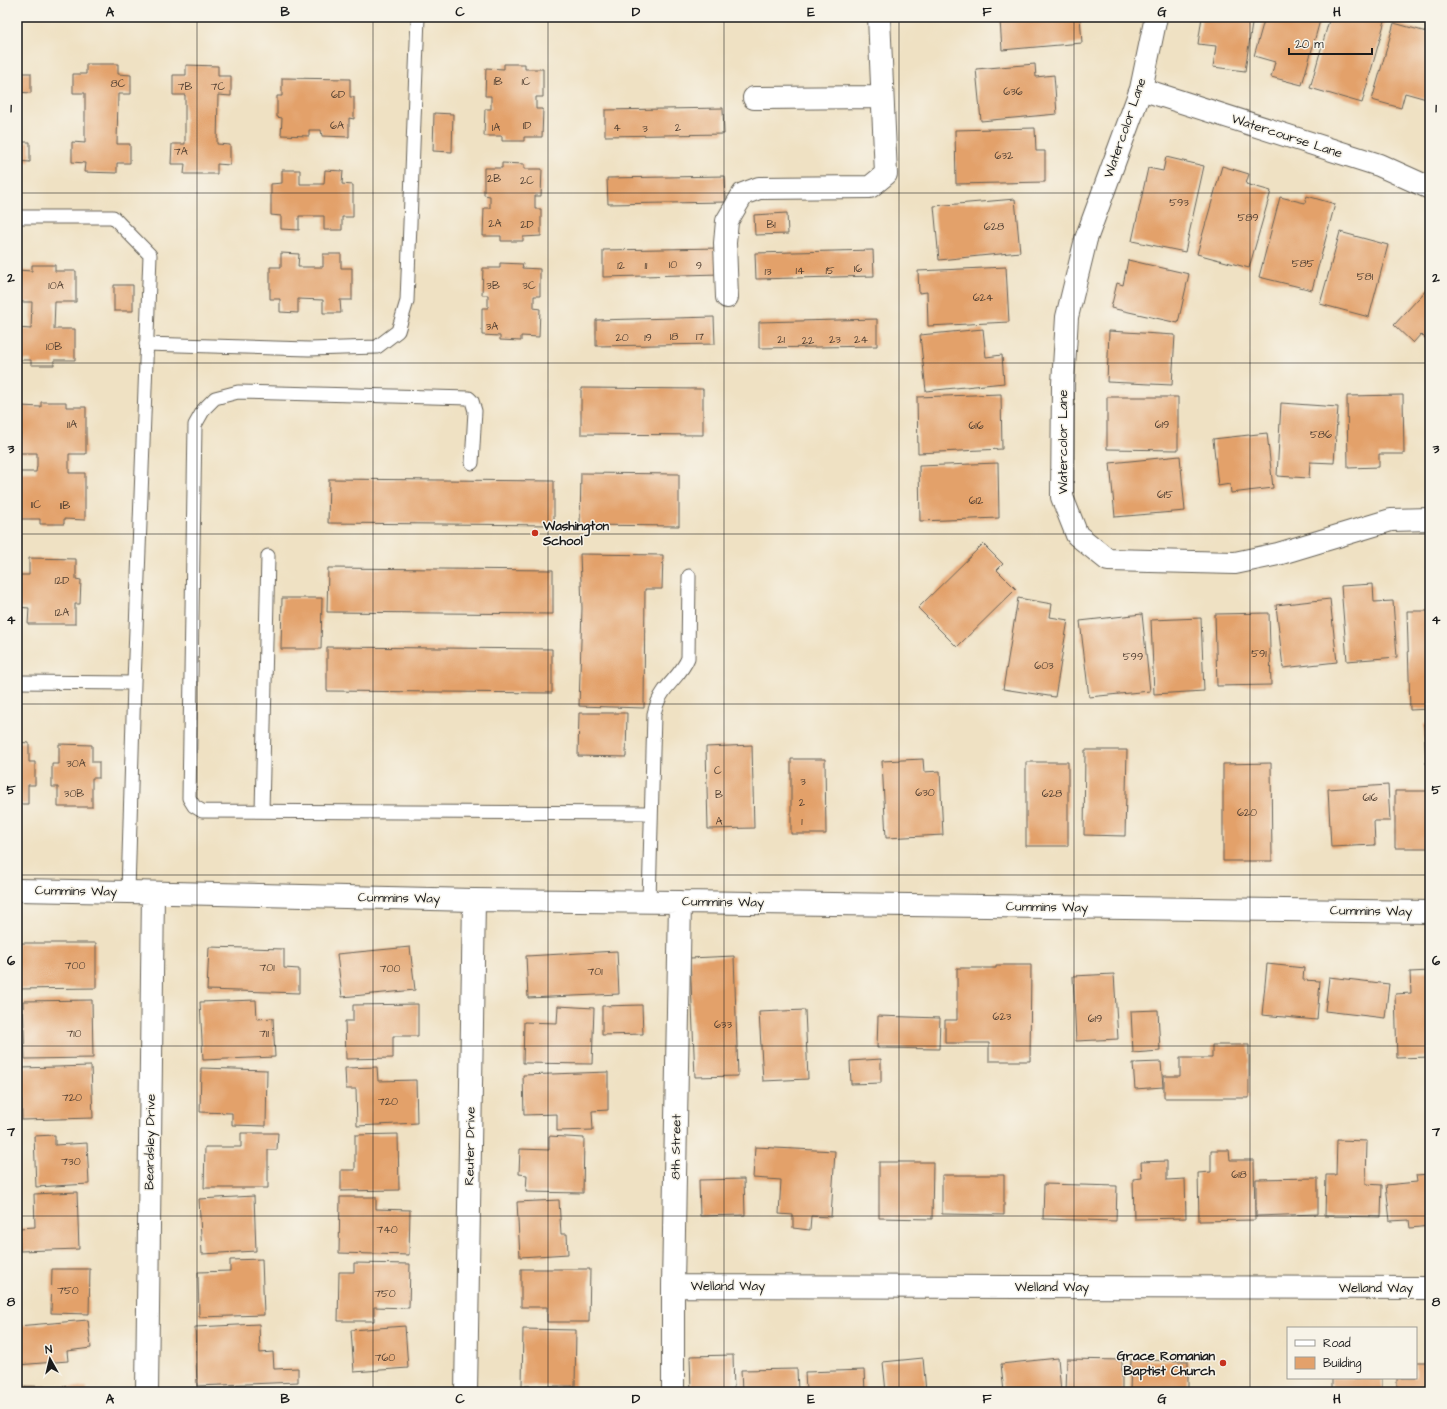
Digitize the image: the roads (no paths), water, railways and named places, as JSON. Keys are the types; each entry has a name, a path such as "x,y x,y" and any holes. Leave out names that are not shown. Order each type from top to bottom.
{"street":[{"path":"727,297 725,243 728,221 743,194 759,188 870,187 886,174 879,17"},
{"name":"Watercolor Lane","path":"1156,17 1141,89 1086,239 1067,317 1063,384 1062,497 1077,536 1108,560 1235,563 1278,554 1391,520 1430,520"},
{"name":"Watercourse Lane","path":"1141,89 1379,165 1430,188"},
{"path":"754,98 882,97"},
{"name":"Cummins Way","path":"17,890 474,900 1430,912"},
{"name":"Beardsley Drive","path":"147,1392 153,893"},
{"name":"Reuter Drive","path":"466,1392 474,900"},
{"name":"8th Street","path":"673,1392 673,1286 680,902"},
{"name":"Welland Way","path":"673,1286 1430,1288"}],"lane":[{"path":"146,344 309,349 377,347 398,331 407,301 418,17"},
{"path":"17,217 113,217 150,255 134,682 128,892"},
{"path":"472,463 475,411 472,401 469,398 238,392 215,398 204,409 194,425 189,798 194,806 202,811 651,813"},
{"path":"262,811 268,556"},
{"path":"649,901 654,714 656,703 663,691 685,666 688,658 689,576"},
{"path":"17,682 134,682"}],"place":[{"name":"Washington School","path":"535,533"},
{"name":"Grace Romanian Baptist Church","path":"1223,1363"}]}
